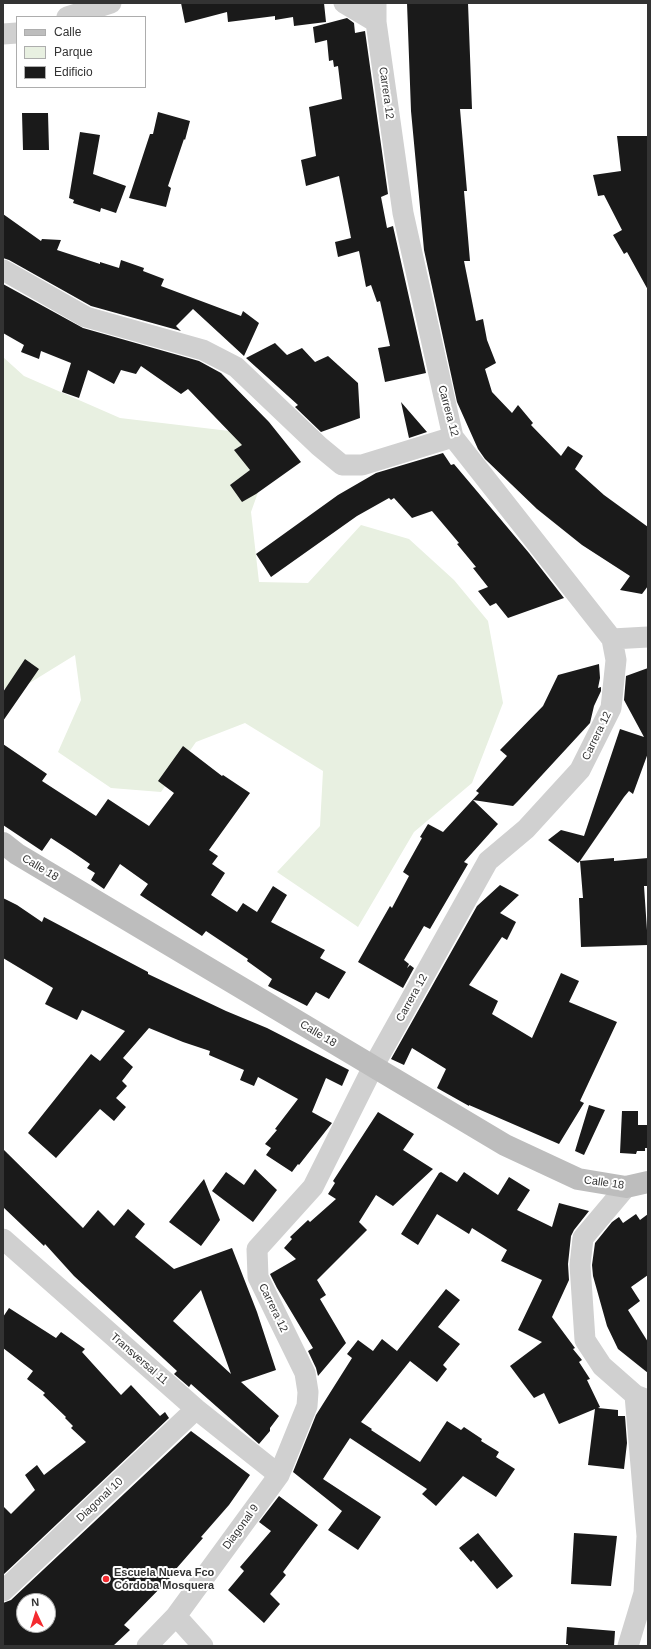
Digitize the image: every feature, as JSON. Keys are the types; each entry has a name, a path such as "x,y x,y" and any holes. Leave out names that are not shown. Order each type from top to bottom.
{"main road":[{"name":"Calle 18","path":"3,844 17,854 505,1145 578,1179 626,1187 648,1182"}],"street":[{"path":"70,16 111,3"},
{"path":"344,3 376,12"},
{"name":"Carrera 12","path":"308,1392 305,1373 258,1277 257,1249 313,1188 373,1067 488,861 526,829 580,770 611,708 616,660 612,639 453,437 403,213 376,12"},
{"path":"3,34 16,33"},
{"path":"3,270 86,317 203,350 236,367 342,465 362,465 453,437"},
{"path":"612,639 648,637"},
{"path":"626,1187 583,1238 580,1265 585,1340 602,1366 642,1397 647,1536 644,1593 628,1646"},
{"name":"Transversal 11","path":"3,1239 196,1409 279,1475"},
{"name":"Diagonal 9","path":"146,1646 176,1616 279,1475 307,1406 308,1392"},
{"name":"Diagonal 10","path":"3,1591 196,1409"},
{"path":"176,1616 203,1646"}],"green space":[{"path":"3,357 24,376 120,418 263,435 266,470 251,512 259,582 308,583 361,525 409,539 454,580 488,621 503,703 472,783 414,832 358,927 277,872 320,826 323,771 245,723 196,742 161,792 111,788 58,752 81,700 75,655 15,692 3,688"}],"building":[{"path":"181,3 324,3 326,22 294,26 293,17 275,20 275,16 228,22 227,12 185,23"},
{"path":"407,3 468,3 472,109 460,109 467,191 464,191 470,261 464,261 476,321 483,319 487,340 496,363 485,369 492,392 512,413 518,405 533,423 531,425 561,456 568,446 583,456 575,469 604,495 648,527 648,586 642,594 620,590 630,576 582,545 537,509 485,459 478,449 457,402 424,250 411,111"},
{"path":"347,18 354,23 355,33 365,31 388,194 381,197 387,228 393,226 426,373 385,382 378,348 390,346 380,301 377,302 371,285 366,287 359,251 338,257 335,242 351,238 339,176 306,186 301,160 316,156 309,107 342,99 338,66 334,67 333,60 329,61 327,40 315,43 313,27"},
{"path":"158,112 190,121 185,140 184,139 168,186 171,188 166,207 129,198 150,134 153,134"},
{"path":"22,113 48,113 49,150 23,150"},
{"path":"80,132 100,135 93,174 126,186 116,213 101,208 100,212 73,203 74,200 69,198"},
{"path":"617,136 648,136 648,290 627,252 624,254 613,235 622,230 604,195 598,196 593,175 621,171"},
{"path":"3,214 41,241 42,239 61,240 57,250 100,264 100,262 119,268 121,260 144,268 143,271 164,279 161,286 241,316 243,311 259,323 244,356 193,309 176,326 181,331 91,306 3,258"},
{"path":"3,284 83,328 199,361 221,373 269,422 301,462 256,494 242,502 230,485 250,470 234,450 242,445 188,389 181,394 141,366 136,374 121,370 114,384 88,370 79,398 62,392 71,363 41,351 39,359 21,352 24,345 3,333"},
{"path":"275,343 287,355 302,348 315,362 328,356 358,383 360,418 321,432 295,407 298,405 246,358"},
{"path":"401,402 427,432 409,438"},
{"path":"443,453 451,465 454,464 529,553 564,598 508,618 496,603 490,606 478,591 488,587 473,568 476,567 457,544 459,543 432,511 412,518 394,498 391,500 389,498 357,516 271,577 256,554 338,495 376,473"},
{"path":"25,659 39,669 3,721 3,692"},
{"path":"599,664 600,678 598,688 601,687 601,691 594,706 590,723 519,800 513,806 473,800 498,824 464,862 468,864 430,929 424,926 404,960 409,964 407,968 410,965 414,968 403,988 358,962 390,906 392,908 409,876 403,872 428,824 443,832 479,793 476,791 507,756 500,750 543,706 558,675"},
{"path":"648,668 648,753 633,794 629,791 624,797 578,863 548,840 561,830 584,836 620,729 644,737 624,700 626,676"},
{"path":"3,744 47,774 42,781 96,816 108,799 149,826 174,793 158,781 183,746 222,776 223,775 250,793 209,850 218,856 212,864 225,873 211,895 237,912 243,903 257,912 273,886 287,895 271,922 325,950 320,958 346,972 329,999 316,992 307,1006 268,986 272,979 247,961 248,959 206,931 202,936 140,895 148,884 120,864 104,889 91,880 95,873 87,868 90,864 51,838 42,851 3,825"},
{"path":"614,858 614,861 648,858 648,886 644,886 648,945 581,947 579,898 583,898 580,861"},
{"path":"500,885 519,895 500,913 516,922 507,940 502,937 469,985 498,1001 492,1014 532,1038 561,973 579,981 569,1002 617,1022 580,1101 584,1103 559,1144 469,1106 437,1088 446,1069 412,1048 404,1065 391,1059 477,906"},
{"path":"3,898 17,905 42,922 44,917 148,972 148,974 226,1011 267,1028 349,1070 342,1086 326,1078 312,1112 332,1123 299,1165 298,1164 292,1172 266,1155 271,1148 265,1144 277,1130 275,1129 298,1099 258,1077 254,1086 240,1080 244,1070 209,1055 210,1051 149,1028 123,1058 133,1067 122,1081 127,1086 116,1098 126,1107 114,1121 100,1109 56,1158 28,1133 91,1054 100,1061 125,1031 82,1010 77,1020 45,1004 53,988 3,958"},
{"path":"589,1105 605,1110 584,1155 575,1151"},
{"path":"622,1111 638,1111 638,1125 648,1125 648,1148 645,1148 645,1151 637,1151 636,1154 620,1153"},
{"path":"378,1112 414,1134 403,1150 433,1169 393,1206 376,1195 359,1222 367,1230 317,1280 326,1295 320,1299 346,1343 318,1376 308,1351 313,1348 270,1274 296,1259 284,1248 292,1239 290,1237 308,1220 310,1222 336,1199 328,1194 335,1183 333,1181"},
{"path":"3,1149 83,1228 98,1210 114,1226 128,1209 145,1224 135,1237 174,1269 232,1248 257,1312 276,1370 241,1382 279,1416 270,1428 270,1431 259,1444 191,1384 189,1387 174,1374 177,1371 74,1276 45,1244 44,1246 3,1207","holes":["201,1290 231,1374 173,1321"]},
{"path":"255,1169 277,1190 253,1222 212,1191 226,1172 244,1185"},
{"path":"441,1172 457,1182 464,1172 498,1195 509,1177 530,1190 517,1210 552,1227 559,1203 589,1211 571,1236 568,1264 569,1280 552,1317 582,1360 579,1362 590,1379 587,1380 600,1407 598,1408 618,1410 618,1416 625,1416 627,1443 624,1469 588,1465 595,1409 559,1424 544,1393 534,1398 510,1366 542,1342 518,1330 542,1280 501,1261 507,1250 472,1228 469,1234 437,1214 418,1245 401,1234"},
{"path":"204,1179 220,1220 201,1246 169,1222"},
{"path":"636,1214 640,1220 648,1214 648,1275 631,1287 640,1301 628,1310 648,1342 648,1373 618,1349 607,1326 593,1276 592,1265 595,1243 612,1222 619,1217 623,1223"},
{"path":"446,1289 460,1300 438,1327 460,1344 443,1365 447,1369 437,1382 410,1361 361,1422 420,1462 447,1421 461,1430 464,1427 482,1439 481,1441 499,1452 496,1457 515,1469 496,1497 463,1476 436,1506 422,1494 427,1489 350,1438 323,1479 381,1517 358,1550 328,1530 342,1511 293,1472 316,1415 352,1358 347,1354 358,1340 373,1351 382,1339 397,1351"},
{"path":"9,1308 56,1338 61,1332 85,1349 82,1352 121,1395 131,1385 160,1416 165,1412 169,1418 3,1575 3,1506 11,1514 35,1490 25,1475 37,1465 44,1475 86,1442 71,1428 73,1426 65,1418 66,1417 43,1395 45,1393 27,1379 33,1371 3,1348 3,1317"},
{"path":"191,1431 250,1475 229,1505 201,1537 203,1538 169,1577 170,1578 124,1625 130,1630 113,1646 3,1646 3,1603 11,1600 16,1595 16,1633 56,1633 56,1593 18,1593"},
{"path":"279,1496 318,1525 283,1572 286,1575 270,1594 280,1604 264,1623 228,1590 244,1571 240,1567 271,1531 259,1522"},
{"path":"478,1533 513,1576 497,1589 473,1560 471,1562 459,1548"},
{"path":"574,1533 617,1536 611,1586 571,1584"},
{"path":"567,1627 615,1631 614,1646 568,1646 568,1644 566,1644"}],"place":[{"name":"Escuela Nueva Fco Córdoba Mosquera","path":"106,1579"}]}
